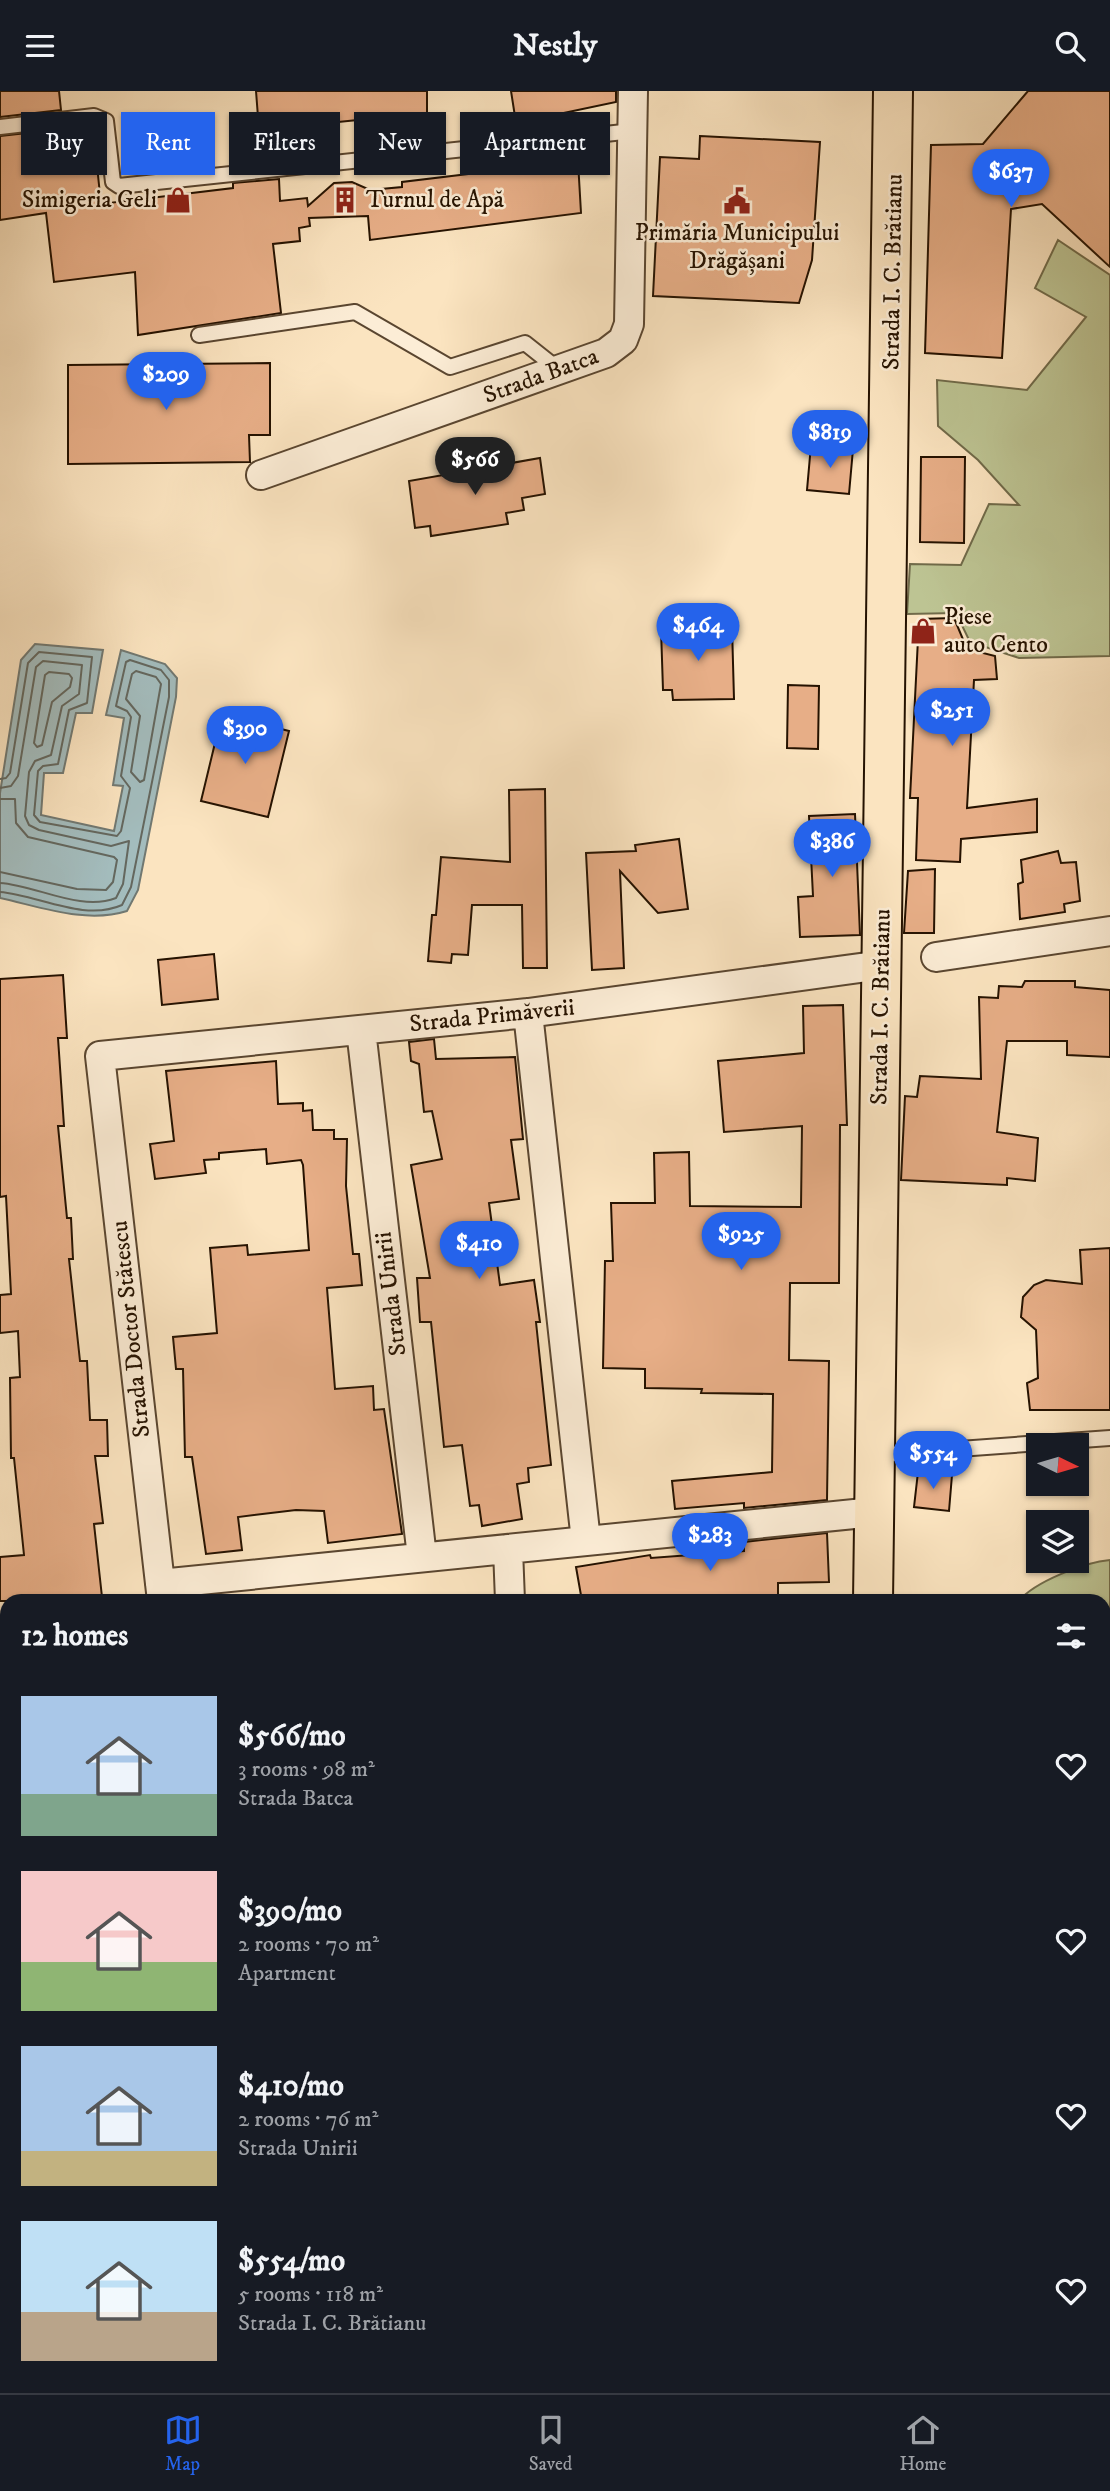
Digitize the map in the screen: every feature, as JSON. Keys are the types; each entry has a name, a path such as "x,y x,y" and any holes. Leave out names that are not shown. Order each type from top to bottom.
{"main road":[{"name":"Strada I. C. Brătianu","path":"873,1594 898,100"}],"street":[{"name":"Strada Batca","path":"261,475 606,353 623,340 629,324 634,91"},
{"path":"936,957 1110,931 1110,920"},
{"name":"Strada Primăverii","path":"100,1056 528,1013 882,965"},
{"path":"528,1013 586,1541"},
{"name":"Strada Unirii","path":"361,1030 422,1557"},
{"name":"Strada Doctor Stătescu","path":"100,1056 161,1593"},
{"path":"161,1593 422,1557 874,1512"},
{"path":"508,1549 510,1594"}],"lane":[{"path":"0,127 94,116 106,121 113,183 120,186 633,131"},
{"path":"199,335 355,312 450,367 525,343 559,370"},
{"path":"874,1455 1110,1438"}],"green space":[{"path":"1058,240 1110,275 1110,656 1019,658 970,642 956,613 907,614 910,564 961,565 989,504 1019,505 978,460 938,426 937,380 1027,390 1086,317 1035,288"},
{"path":"1110,1560 1110,1594 1026,1594 1064,1573 1089,1573 1089,1565"}],"water":[{"path":"35,644 103,650 92,713 76,713 63,773 44,773 41,815 114,831 123,786 113,785 124,718 106,715 121,650 165,664 177,678 176,697 138,890 127,911 111,915 80,915 0,898 0,793 21,660"}],"building":[{"path":"0,91 59,91 61,110 21,112 21,115 0,117"},
{"path":"256,91 427,91 427,112 354,112 354,120 340,122 340,112 258,112"},
{"path":"511,91 616,91 616,102 568,112 514,112"},
{"path":"1028,91 1110,91 1110,267 1042,204 1011,209 1002,358 925,353 931,145 983,144"},
{"path":"21,134 21,175 98,175 101,204 233,188 233,183 279,179 280,201 307,198 308,206 334,183 352,182 370,190 402,187 402,182 461,175 579,175 581,213 370,240 368,216 309,218 310,226 299,228 300,241 273,244 281,313 138,335 135,272 54,282 46,213 0,220 0,136"},
{"name":"Primăria Municipului Drăgășani","path":"700,136 820,142 812,260 799,303 653,296 660,157 699,159"},
{"path":"270,363 270,435 249,435 250,462 68,464 68,365"},
{"path":"811,445 853,449 849,494 807,490"},
{"path":"921,457 965,457 964,543 920,542"},
{"path":"540,458 545,494 522,498 524,510 506,513 508,524 431,536 430,526 415,528 409,481"},
{"path":"954,618 967,649 995,656 997,679 974,680 967,808 1037,799 1037,832 961,839 960,862 916,860 918,798 910,798 919,619"},
{"path":"732,627 734,699 673,700 672,690 663,690 661,629"},
{"path":"788,685 819,686 818,749 787,748"},
{"path":"222,714 289,731 268,817 201,801"},
{"path":"545,789 547,968 523,968 522,905 472,905 468,955 452,954 451,963 428,961 432,915 436,915 441,857 510,862 509,790"},
{"path":"855,814 860,935 800,937 798,897 813,896 809,816"},
{"path":"679,839 688,909 658,913 620,871 624,968 592,970 586,853 636,851 635,845"},
{"path":"1058,851 1061,863 1076,862 1080,901 1064,904 1065,912 1020,919 1018,884 1023,882 1021,860"},
{"path":"935,869 934,933 904,933 908,871"},
{"path":"214,954 218,999 162,1005 158,960"},
{"path":"63,975 67,1038 58,1038 64,1126 58,1126 67,1218 71,1218 73,1259 69,1259 80,1361 87,1361 90,1420 107,1420 108,1456 95,1456 103,1523 94,1524 102,1594 0,1594 0,1557 24,1555 14,1458 11,1458 10,1378 20,1377 18,1331 0,1333 0,1295 11,1294 6,1196 0,1197 0,979"},
{"path":"1025,981 1075,981 1075,987 1110,990 1110,1057 1067,1055 1067,1041 1007,1041 997,1132 1038,1138 1035,1181 1007,1178 1007,1185 901,1180 905,1096 917,1097 920,1076 981,1079 979,997 998,998 999,986 1022,987"},
{"path":"843,1005 847,1125 840,1125 839,1283 790,1283 789,1360 829,1361 827,1500 744,1508 744,1503 675,1509 672,1481 772,1472 773,1394 701,1393 702,1389 645,1388 645,1369 603,1368 605,1261 613,1261 611,1203 655,1203 654,1153 689,1152 690,1206 801,1207 802,1126 724,1132 718,1061 804,1053 803,1006"},
{"path":"434,1039 436,1059 515,1057 523,1139 511,1140 519,1199 489,1203 500,1285 534,1280 540,1322 536,1322 551,1465 528,1468 529,1482 517,1484 522,1519 482,1526 479,1505 470,1506 462,1445 444,1447 431,1322 420,1322 417,1278 430,1278 411,1165 442,1159 432,1111 424,1112 419,1064 411,1061 409,1042"},
{"path":"276,1061 278,1104 303,1103 303,1111 312,1110 313,1130 334,1130 334,1139 347,1139 346,1186 353,1254 359,1254 362,1285 327,1288 335,1389 373,1386 374,1410 384,1409 402,1534 328,1543 324,1511 296,1510 238,1517 242,1550 206,1554 192,1457 185,1457 183,1369 176,1369 173,1337 217,1333 210,1248 247,1245 248,1255 309,1250 303,1165 301,1160 267,1164 266,1149 219,1153 219,1159 204,1160 206,1173 155,1179 150,1144 174,1141 166,1071"},
{"path":"1110,1248 1110,1410 1030,1410 1027,1383 1038,1378 1036,1330 1021,1317 1023,1297 1034,1285 1046,1280 1082,1284 1080,1250"},
{"path":"918,1472 952,1475 949,1511 914,1507"},
{"path":"827,1533 829,1582 778,1583 778,1594 581,1594 576,1567 650,1555 651,1558 744,1551 744,1542"}],"place":[{"name":"Simigeria Geli","path":"178,200"},
{"name":"Turnul de Apă","path":"345,200"},
{"name":"Primăria Municipului Drăgășani","path":"737,201"},
{"name":"Piese auto Cento","path":"923,631"}]}
